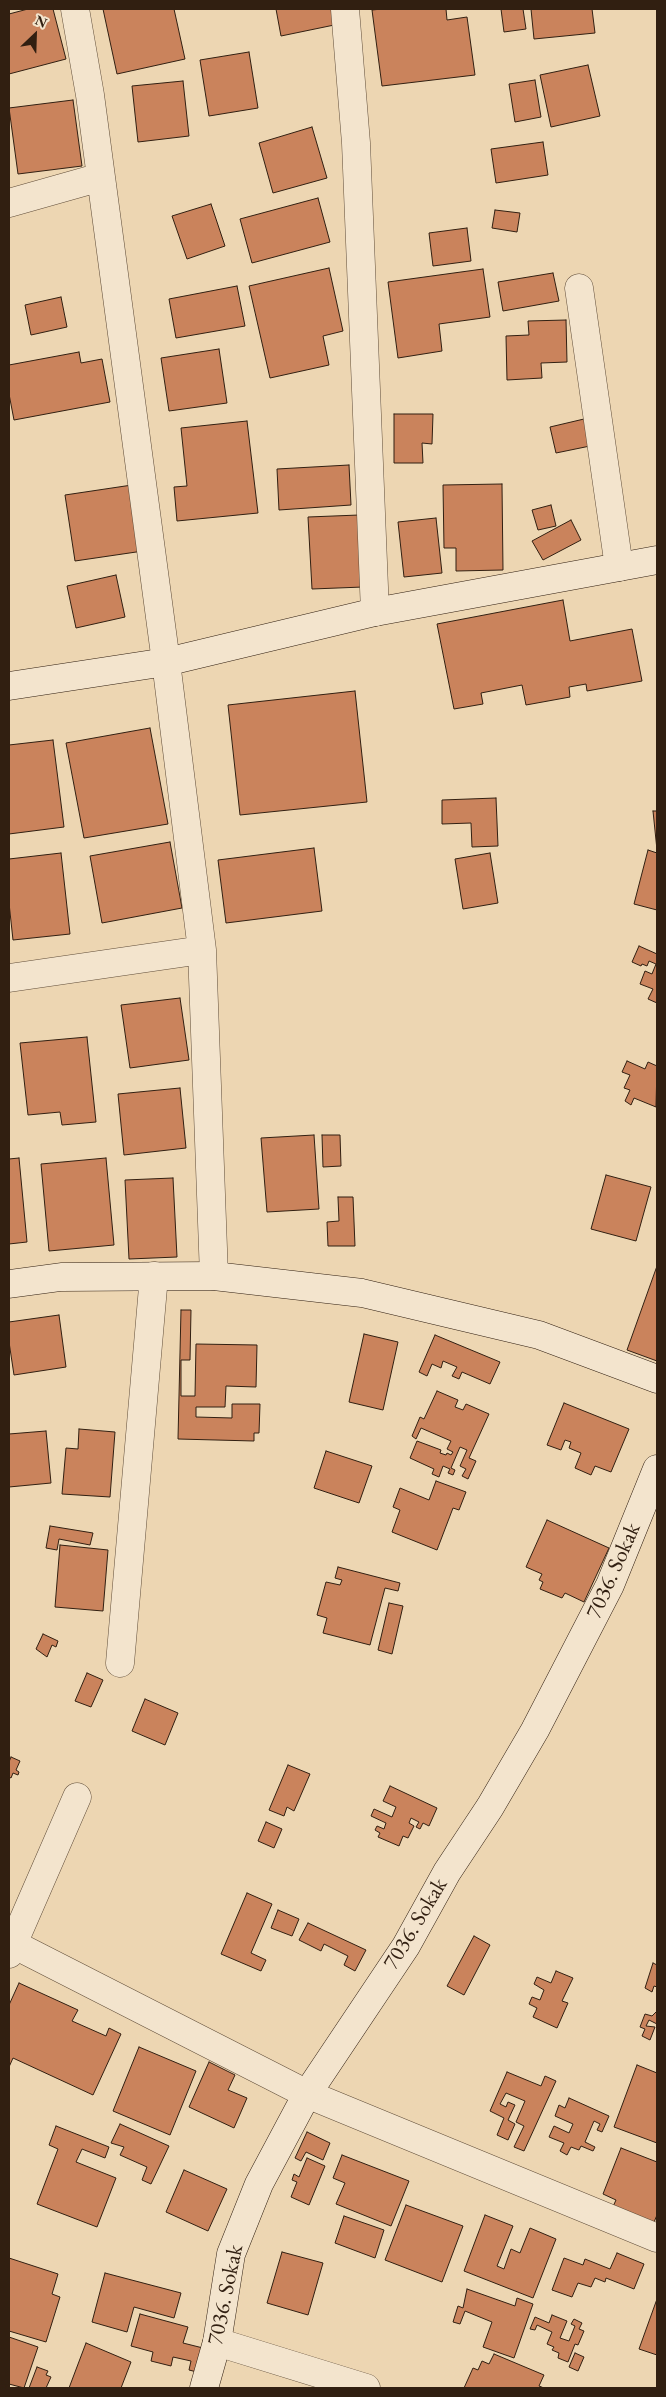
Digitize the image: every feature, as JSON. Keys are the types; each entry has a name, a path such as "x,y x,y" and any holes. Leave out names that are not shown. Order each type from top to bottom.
{"street":[{"path":"75,9 90,95 166,662 202,950 214,1276"},
{"path":"345,9 356,143 375,612"},
{"path":"9,203 101,177"},
{"path":"579,288 619,567"},
{"path":"9,686 166,662 375,612 657,560"},
{"path":"9,978 202,950"},
{"path":"120,1663 154,1276"},
{"path":"9,1284 61,1277 214,1276 362,1293 539,1335 657,1378"},
{"name":"7036. Sokak","path":"204,2388 217,2342 231,2254 259,2184 307,2094 406,1946 447,1872 490,1807 535,1730 610,1585 657,1469"},
{"path":"77,1797 11,1949 307,2094 657,2238"},
{"path":"217,2342 366,2388"}],"building":[{"path":"28,9 53,9 66,59 9,74 9,14"},
{"path":"103,9 174,9 185,59 117,74"},
{"path":"276,9 336,9 339,24 281,36"},
{"path":"446,9 447,20 467,17 475,75 382,86 372,10"},
{"path":"501,9 523,9 526,29 504,32"},
{"path":"531,9 592,9 595,33 534,39"},
{"path":"249,52 258,108 209,116 200,60"},
{"path":"588,65 600,116 551,127 540,75"},
{"path":"535,80 541,117 515,122 509,84"},
{"path":"183,81 189,136 138,142 132,86"},
{"path":"73,100 82,166 18,174 9,108"},
{"path":"312,127 327,178 273,193 259,143"},
{"path":"543,142 548,175 496,183 491,149"},
{"path":"318,198 330,242 252,263 240,219"},
{"path":"211,204 225,246 187,259 172,216"},
{"path":"495,210 520,213 517,232 492,228"},
{"path":"467,228 471,261 433,266 429,233"},
{"path":"329,268 343,331 323,336 329,365 270,378 249,286"},
{"path":"483,269 490,317 439,324 442,351 398,358 388,282"},
{"path":"553,273 559,301 503,311 498,282"},
{"path":"237,286 245,326 176,338 169,299"},
{"path":"61,297 67,327 31,335 25,305"},
{"path":"566,320 567,362 541,363 542,378 507,380 506,336 529,335 528,321"},
{"path":"219,349 227,403 169,411 161,358"},
{"path":"79,352 81,363 102,359 110,402 14,420 9,394 9,365"},
{"path":"394,414 433,414 432,444 422,443 423,463 394,463"},
{"path":"584,419 590,446 556,453 550,427"},
{"path":"247,421 258,513 177,521 174,487 187,486 181,428"},
{"path":"349,465 351,505 279,510 277,469"},
{"path":"502,484 503,570 456,571 456,548 444,548 443,485"},
{"path":"132,485 143,551 75,561 65,495"},
{"path":"551,505 556,526 538,530 532,510"},
{"path":"359,515 363,587 312,589 308,517"},
{"path":"436,518 442,573 404,577 398,522"},
{"path":"571,520 581,540 543,560 532,541"},
{"path":"116,575 125,617 76,628 67,586"},
{"path":"563,600 570,641 632,629 642,681 587,691 586,684 569,687 570,697 526,705 522,685 481,693 483,704 454,709 437,624"},
{"path":"355,691 367,802 240,815 228,705"},
{"path":"150,728 168,824 84,838 66,743"},
{"path":"53,740 64,827 9,834 9,745"},
{"path":"496,798 498,846 472,847 471,823 442,824 442,800"},
{"path":"653,811 657,811 657,850"},
{"path":"170,842 182,908 102,923 90,856"},
{"path":"314,848 322,911 226,923 218,860"},
{"path":"648,850 657,853 657,910 634,904"},
{"path":"61,853 70,934 13,940 9,903 9,859"},
{"path":"490,853 498,903 463,909 455,859"},
{"path":"639,946 657,954 657,1003 648,999 653,989 640,984 645,971 652,974 656,964 649,961 647,966 642,964 641,966 632,962"},
{"path":"180,998 189,1060 130,1068 121,1005"},
{"path":"87,1037 96,1122 62,1125 60,1112 28,1115 20,1043"},
{"path":"627,1061 645,1069 648,1062 657,1066 656,1107 634,1098 631,1105 625,1101 630,1090 624,1088 630,1075 622,1072"},
{"path":"180,1088 186,1148 124,1155 118,1094"},
{"path":"314,1135 319,1209 267,1212 261,1138"},
{"path":"322,1135 340,1135 341,1166 323,1167"},
{"path":"19,1158 27,1242 9,1244 9,1159"},
{"path":"106,1158 114,1245 49,1251 41,1164"},
{"path":"606,1175 651,1187 636,1241 591,1229"},
{"path":"173,1178 177,1257 129,1259 125,1180"},
{"path":"338,1197 353,1197 355,1246 328,1246 327,1222 339,1221"},
{"path":"657,1266 657,1361 627,1350"},
{"path":"181,1310 191,1310 190,1360 181,1360 181,1396 195,1396 196,1344 257,1345 256,1387 226,1386 225,1407 196,1407 196,1417 232,1418 232,1404 260,1404 259,1433 254,1433 254,1441 178,1439"},
{"path":"59,1315 66,1367 14,1375 9,1342 9,1322"},
{"path":"364,1334 398,1342 383,1410 349,1402"},
{"path":"435,1335 500,1362 490,1384 462,1372 459,1379 452,1376 457,1367 443,1361 441,1368 432,1364 427,1376 419,1372"},
{"path":"437,1391 458,1400 455,1407 463,1410 466,1404 489,1414 469,1458 476,1461 468,1479 462,1476 466,1469 460,1466 467,1450 460,1447 451,1468 455,1470 453,1475 448,1473 450,1469 443,1466 439,1477 432,1474 434,1469 410,1458 417,1441 441,1450 440,1453 446,1455 447,1453 451,1455 453,1452 447,1449 451,1441 421,1428 416,1439 412,1436 420,1417 424,1419"},
{"path":"564,1403 629,1429 611,1472 595,1466 591,1475 575,1468 581,1453 569,1448 571,1442 565,1440 561,1450 547,1445"},
{"path":"79,1429 115,1432 110,1497 62,1494 66,1448 78,1449"},
{"path":"46,1431 51,1483 9,1487 9,1434"},
{"path":"326,1451 372,1466 359,1503 314,1488"},
{"path":"436,1481 466,1492 459,1510 453,1508 437,1550 392,1532 400,1510 393,1507 400,1488 429,1500"},
{"path":"547,1520 609,1548 584,1602 565,1593 562,1598 540,1589 543,1582 539,1580 542,1574 526,1567"},
{"path":"50,1526 93,1533 90,1545 59,1539 57,1550 46,1548"},
{"path":"60,1545 108,1550 103,1611 55,1607"},
{"path":"338,1567 400,1583 398,1591 385,1588 370,1645 323,1633 327,1618 317,1615 326,1582 340,1585 342,1580 335,1578"},
{"path":"389,1603 403,1606 392,1654 378,1650"},
{"path":"43,1634 58,1641 56,1647 52,1645 47,1657 36,1649"},
{"path":"87,1673 103,1680 91,1707 75,1701"},
{"path":"145,1699 178,1713 165,1745 132,1731"},
{"path":"11,1757 20,1761 16,1770 19,1772 18,1775 13,1773 11,1778 9,1777 9,1762"},
{"path":"288,1765 310,1774 294,1811 287,1807 284,1816 269,1810"},
{"path":"390,1786 437,1808 429,1826 423,1823 420,1829 416,1827 419,1822 411,1818 409,1823 414,1826 408,1838 403,1836 399,1846 378,1837 380,1833 375,1830 377,1826 384,1829 386,1823 371,1816 374,1809 392,1817 396,1807 383,1801"},
{"path":"266,1822 282,1829 274,1848 258,1841"},
{"path":"247,1893 272,1904 251,1953 266,1960 261,1971 221,1954"},
{"path":"278,1910 299,1919 292,1936 271,1928"},
{"path":"308,1923 366,1950 355,1971 344,1965 348,1956 324,1944 321,1951 299,1940"},
{"path":"474,1936 490,1945 464,1995 447,1986"},
{"path":"653,1963 657,1965 657,1987 654,1986 652,1992 645,1988"},
{"path":"556,1971 573,1978 562,2001 568,2003 557,2028 533,2017 537,2008 529,2004 532,1997 540,2000 544,1990 534,1984 537,1977 551,1983"},
{"path":"19,1983 78,2010 72,2021 106,2036 109,2028 121,2034 93,2095 13,2058 9,2067 9,2005"},
{"path":"657,2011 657,2024 649,2020 646,2026 655,2027 650,2040 642,2036 645,2029 640,2027 645,2014 652,2016"},
{"path":"139,2047 196,2071 170,2135 113,2111"},
{"path":"209,2062 235,2075 228,2090 247,2098 234,2128 189,2107"},
{"path":"637,2065 657,2073 657,2143 614,2127"},
{"path":"507,2072 541,2086 545,2076 556,2081 524,2151 514,2147 524,2126 516,2122 525,2101 506,2093 500,2104 506,2107 508,2102 515,2105 508,2120 515,2124 508,2140 497,2135 504,2118 490,2111"},
{"path":"569,2098 609,2116 602,2132 597,2130 600,2124 594,2121 585,2142 595,2147 593,2151 581,2146 579,2150 571,2147 567,2155 560,2151 564,2143 549,2137 554,2126 569,2133 573,2124 555,2116 559,2105 565,2108"},
{"path":"120,2124 169,2146 151,2184 142,2180 147,2167 120,2155 124,2147 111,2143"},
{"path":"56,2126 109,2147 105,2158 82,2149 76,2162 116,2178 97,2227 37,2204 58,2149 49,2145"},
{"path":"307,2132 330,2143 323,2160 306,2152 301,2161 295,2158"},
{"path":"621,2148 657,2162 657,2215 652,2227 611,2211 616,2200 603,2194"},
{"path":"342,2155 409,2181 391,2226 336,2204 345,2183 333,2178"},
{"path":"307,2158 325,2166 309,2205 291,2197 297,2182 292,2180 294,2174 299,2177"},
{"path":"184,2170 227,2189 208,2231 166,2212"},
{"path":"406,2205 463,2226 442,2282 385,2260"},
{"path":"485,2215 513,2226 497,2266 504,2269 511,2249 520,2253 530,2228 556,2239 533,2298 464,2271"},
{"path":"344,2216 384,2230 375,2258 335,2243"},
{"path":"282,2252 323,2263 308,2315 267,2303"},
{"path":"617,2253 644,2264 634,2289 606,2278 605,2282 595,2278 591,2287 578,2283 572,2297 552,2290 564,2258 583,2265 585,2259 610,2269"},
{"path":"9,2258 58,2274 52,2294 60,2297 46,2342 9,2331"},
{"path":"105,2273 181,2293 174,2318 134,2307 127,2332 92,2322"},
{"path":"467,2289 515,2306 517,2298 533,2304 514,2358 483,2347 492,2322 465,2311 460,2324 453,2322 458,2306 463,2308"},
{"path":"657,2299 657,2355 639,2349"},
{"path":"140,2314 188,2327 183,2343 203,2348 197,2372 189,2370 191,2361 173,2357 171,2366 151,2361 153,2352 131,2346"},
{"path":"552,2315 567,2321 560,2338 569,2341 575,2326 571,2324 574,2319 582,2323 579,2329 584,2331 578,2345 575,2344 568,2362 558,2358 559,2353 552,2350 554,2347 547,2344 552,2332 537,2325 535,2330 530,2329 535,2317 549,2323"},
{"path":"9,2337 38,2347 24,2388 9,2384"},
{"path":"86,2343 131,2362 121,2388 69,2388"},
{"path":"575,2353 584,2357 578,2371 569,2367"},
{"path":"494,2354 544,2375 539,2386 544,2388 464,2388 473,2368 478,2370 482,2361 489,2364"},
{"path":"37,2367 48,2371 46,2375 51,2377 46,2388 29,2388"}]}
